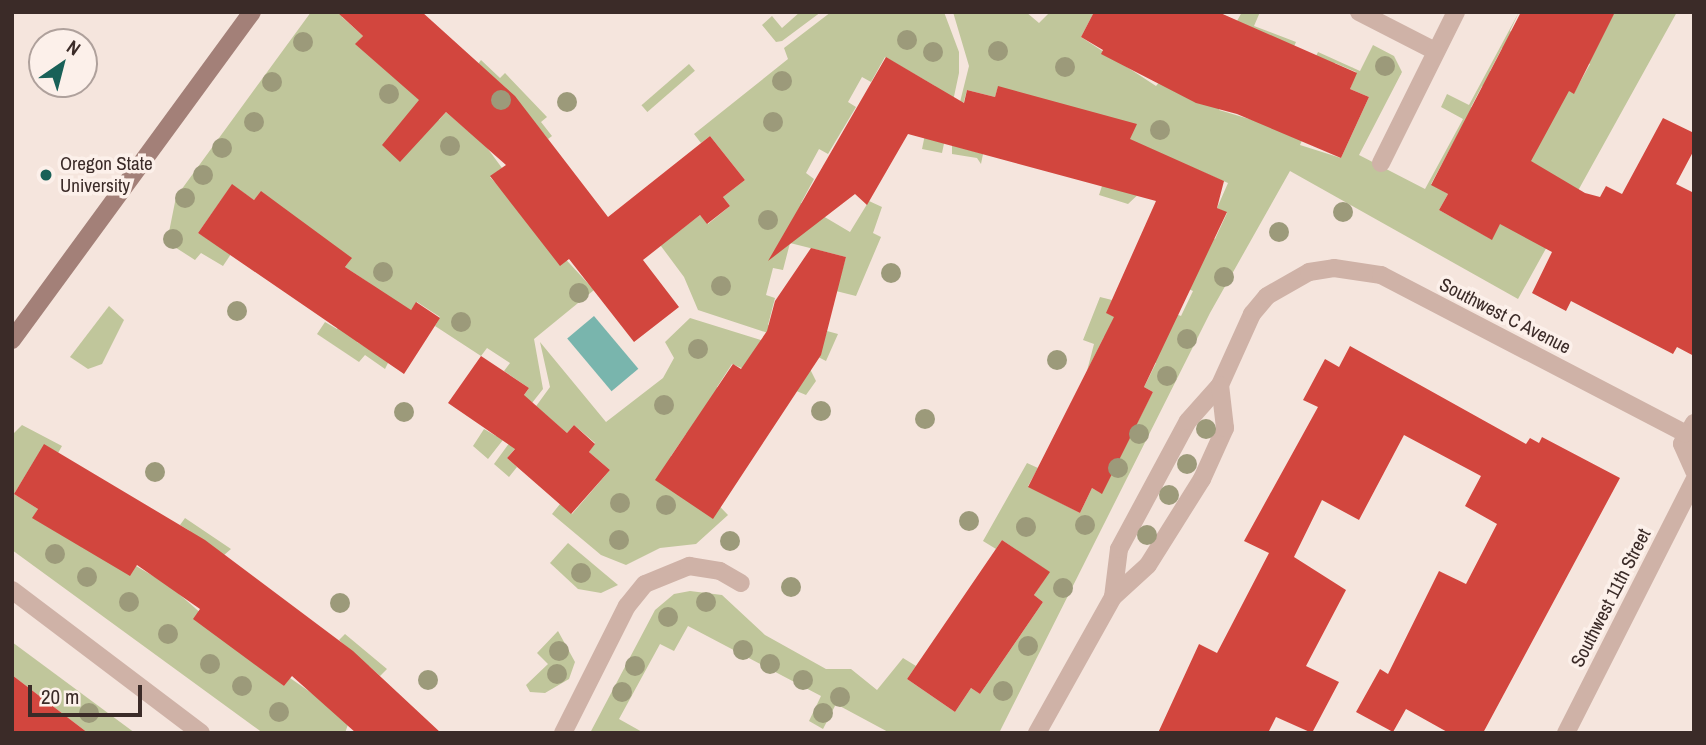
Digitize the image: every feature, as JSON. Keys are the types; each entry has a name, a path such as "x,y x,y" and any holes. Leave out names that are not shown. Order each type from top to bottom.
{"street":[{"path":"12,340 252,12"},
{"path":"1359,12 1435,51"},
{"path":"1381,163 1456,12"},
{"name":"Southwest C Avenue","path":"1220,385 1252,314 1298,276 1334,268 1381,275 1690,428"},
{"path":"1113,597 1119,549 1161,465 1188,421 1220,385"},
{"path":"1037,733 1113,597 1148,565 1202,479 1225,428 1220,385"},
{"path":"1690,428 1683,456 1694,471"},
{"name":"Southwest 11th Street","path":"1566,733 1694,481"},
{"path":"563,733 627,606 645,584 689,566 720,571 741,583"},
{"path":"12,590 201,733"}],"green space":[{"path":"311,12 346,12 342,17 363,36 356,44 383,56 439,120 446,112 468,131 506,88 478,64 481,60 500,78 505,73 547,117 541,122 552,136 548,139 527,113 485,145 502,168 490,177 594,290 534,339 543,389 488,459 473,446 484,429 496,436 529,388 504,371 510,363 487,348 481,356 435,326 440,317 417,302 410,311 388,297 357,342 389,361 385,369 365,355 359,362 317,334 325,322 337,329 369,283 345,267 351,259 261,192 254,200 232,185 198,233 231,254 223,266 201,253 195,260 167,242 176,197"},
{"path":"800,12 821,12 782,41 776,42 762,25 772,16 782,28"},
{"path":"831,12 944,12 959,52 959,73 942,153 922,149 935,86 885,57 871,82 862,77 848,102 856,107 828,154 819,149 806,173 814,179 801,203 850,232 869,201 882,207 873,233 881,237 856,296 836,291 846,257 790,243 783,270 773,268 766,295 775,298 768,325 824,340 827,331 838,334 826,361 777,336 698,310 684,277 655,238 643,189 678,232 700,215 708,224 730,206 723,197 745,180 710,136 701,143 694,134 788,59 784,48"},
{"path":"953,12 1026,12 1039,23 1050,12 1094,12 1081,37 1156,86 1218,12 1237,21 1242,12 1260,12 1254,26 1296,42 1287,62 1254,29 1219,110 1280,128 1303,138 1300,145 1341,158 1369,97 1350,89 1356,72 1335,63 1329,77 1310,69 1318,52 1360,71 1373,45 1394,56 1402,72 1359,155 1425,189 1463,119 1441,107 1447,94 1469,105 1519,12 1510,31 1527,40 1518,57 1502,48 1490,71 1553,105 1563,88 1574,93 1590,64 1579,57 1615,12 1677,12 1518,299 1290,171 1210,313 999,733 890,733 836,704 823,729 809,721 821,696 688,626 674,651 660,644 619,719 644,733 590,733 655,610 674,594 690,591 722,595 765,635 826,669 851,669 877,690 903,658 916,666 907,679 955,712 971,688 980,694 1043,602 1034,595 1049,572 1002,540 996,549 983,541 1027,463 1038,468 1028,486 1080,513 1092,488 1101,493 1153,392 1144,387 1156,363 1104,337 1087,371 1094,344 1083,340 1100,297 1112,300 1107,313 1160,337 1171,312 1181,316 1193,291 1182,286 1205,235 1215,239 1227,213 1217,208 1228,183 1175,160 1128,204 1099,195 1102,186 998,87 995,97 967,90 952,145 952,134 969,66","holes":["1482,86 1514,104 1531,161 1491,239 1439,210 1448,194 1431,184 1463,125 1488,117 1471,107"]},
{"path":"689,64 695,71 647,112 641,105"},
{"path":"952,145 983,154 981,164 977,158 952,154"},
{"path":"109,306 124,320 102,364 88,369 70,357"},
{"path":"690,318 774,344 808,365 816,381 806,395 732,364 717,387 725,392 695,440 686,434 671,456 728,515 696,544 660,548 626,565 601,555 552,514 560,504 572,514 610,470 589,452 595,443 574,425 567,433 545,414 507,458 517,467 509,477 494,464 550,387 540,342 606,422 663,378 674,358 665,342"},
{"path":"22,425 62,446 58,453 44,445 14,494 38,509 33,518 130,575 136,566 160,580 190,531 180,525 185,518 231,549 179,594 284,686 290,678 313,694 348,648 339,640 345,634 387,669 380,676 369,666 345,733 263,733 12,550 12,435"},
{"path":"568,543 618,585 601,593 578,589 550,563"},
{"path":"558,631 575,662 569,679 545,693 530,692 526,685 548,664 537,653"},
{"path":"12,642 135,733 88,733 12,675"}],"water":[{"path":"594,316 638,369 612,391 567,338"}],"building":[{"path":"337,12 422,12 515,96 608,217 710,136 745,180 723,197 730,206 707,224 700,215 643,260 679,307 634,342 569,259 560,266 490,176 506,165 446,112 400,162 382,145 419,100 355,44 363,36"},
{"path":"1094,12 1218,12 1357,73 1350,89 1369,97 1341,158 1237,114 1196,103 1101,54 1103,50 1081,37"},
{"path":"1521,12 1615,12 1574,94 1569,91 1531,161 1585,193 1600,197 1606,186 1622,194 1663,118 1694,133 1694,150 1676,184 1694,193 1694,356 1677,347 1673,354 1571,301 1566,311 1532,293 1552,252 1500,224 1492,240 1439,210 1448,194 1431,185"},
{"path":"886,57 964,103 967,90 995,97 998,86 1137,124 1130,139 1224,181 1217,208 1227,212 1144,387 1153,392 1102,494 1092,488 1080,513 1028,487 1114,317 1106,313 1156,201 908,134 867,205 855,194 768,261"},
{"path":"232,184 254,200 261,191 352,258 345,267 411,310 416,302 440,318 404,374 198,233"},
{"path":"811,248 846,257 821,355 713,519 655,480 733,364 741,369 767,331 775,301"},
{"path":"1350,346 1526,444 1530,438 1539,443 1542,437 1620,478 1483,733 1449,733 1406,709 1393,732 1356,712 1380,669 1388,674 1439,571 1466,584 1497,524 1465,506 1481,476 1404,435 1359,520 1322,500 1294,557 1346,590 1306,666 1339,682 1312,733 1276,717 1268,733 1158,733 1199,644 1217,653 1269,553 1244,541 1318,407 1303,400 1325,359 1339,367"},
{"path":"481,356 529,388 524,395 567,433 574,425 595,444 589,452 610,470 571,514 507,458 515,449 448,403"},
{"path":"44,444 205,540 353,651 441,733 356,733 292,676 284,686 193,619 200,609 137,565 130,576 32,518 38,509 14,494"},
{"path":"1002,540 1050,572 1034,595 1043,602 980,694 971,688 955,712 907,679"},
{"path":"12,675 88,733 12,733"}],"place":[{"name":"Oregon State University","path":"46,175"}]}
